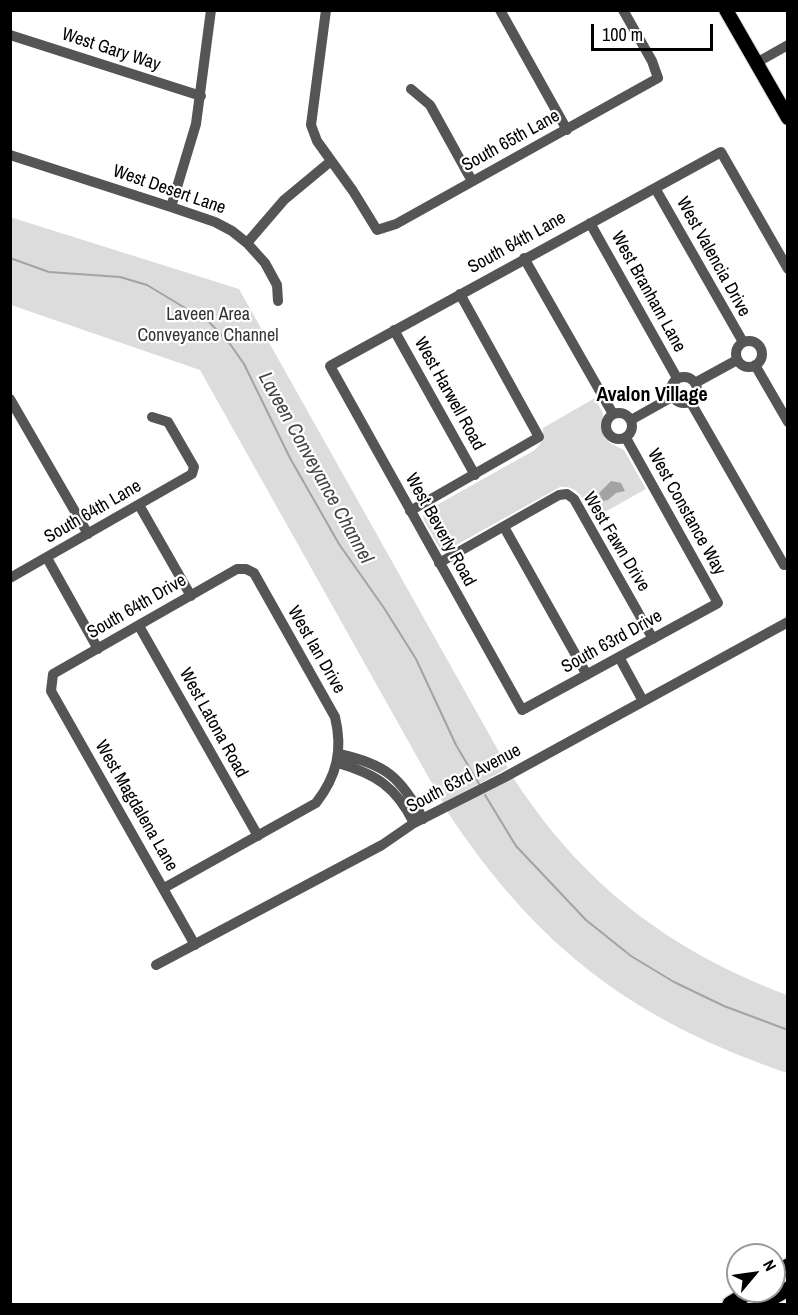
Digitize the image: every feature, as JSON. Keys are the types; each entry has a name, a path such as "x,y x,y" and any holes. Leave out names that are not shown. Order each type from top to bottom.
{"highway":[{"path":"761,1305 788,1289"}],"main road":[{"path":"726,10 788,118"}],"street":[{"path":"171,207 196,124 211,10"},
{"path":"247,243 284,200 331,161 317,141 311,125 326,10"},
{"path":"500,10 567,130"},
{"name":"South 65th Lane","path":"331,161 377,230 396,224 658,78 652,61 623,10"},
{"name":"West Gary Way","path":"10,35 201,96"},
{"path":"756,63 788,45"},
{"path":"411,89 430,105 472,181"},
{"name":"South 64th Lane","path":"330,366 721,152 788,269"},
{"name":"West Desert Lane","path":"10,155 215,222 232,231 247,243 265,263 277,285 278,301"},
{"name":"West Valencia Drive","path":"656,188 743,342"},
{"name":"West Branham Lane","path":"590,223 677,378"},
{"name":"West Constance Way","path":"524,258 613,414 606,423 609,434 615,439 626,438 631,432 631,420"},
{"path":"410,511 539,437 460,294"},
{"name":"West Harwell Road","path":"394,330 475,475"},
{"name":"West Valencia Drive","path":"737,360 737,348 743,342 752,341 761,349 761,358 756,365 788,422"},
{"path":"613,414 625,414 631,420 672,397 682,403 690,401 696,395 695,383 737,360 747,367 756,365"},
{"name":"West Beverly Road","path":"330,366 522,710"},
{"name":"West Branham Lane","path":"672,397 671,385 677,378 689,378 695,383"},
{"path":"10,399 88,534"},
{"path":"690,401 786,564"},
{"name":"South 64th Lane","path":"10,578 192,474 194,467 168,422 152,417"},
{"name":"West Constance Way","path":"626,438 718,603"},
{"name":"West Fawn Drive","path":"504,527 559,495 567,494 574,499 653,639"},
{"path":"139,505 190,596"},
{"path":"439,563 504,527 587,675"},
{"path":"47,558 98,649"},
{"name":"South 64th Drive","path":"50,683 53,674 237,569 246,569"},
{"name":"West Ian Drive","path":"246,569 254,573 335,717 340,743 338,759"},
{"name":"South 63rd Drive","path":"522,710 718,603"},
{"name":"South 63rd Avenue","path":"156,965 382,845 418,821 499,780 788,622"},
{"name":"West Latona Road","path":"139,626 258,836"},
{"path":"619,657 643,701"},
{"name":"West Magdalena Lane","path":"50,683 51,692 195,945"},
{"path":"164,888 316,803 325,791 338,759 362,759 389,772 414,801 418,821"}],"green space":[{"name":"Laveen Area Conveyance Channel","path":"10,217 239,289 508,768 443,803 200,370 11,305"},
{"path":"595,398 603,414 604,437 624,450 646,489 594,518 582,496 573,489 560,487 449,549 439,547 424,520 423,516 426,511 535,450 543,440 543,428"},
{"path":"512,776 539,815 568,849 598,881 631,909 704,957 787,995 787,1073 732,1052 682,1029 635,1003 593,974 554,940 516,902 481,859 447,811"}],"shaded area":[{"path":"611,481 621,483 625,491 616,493 603,501 599,493"}],"waterway":[{"name":"Laveen Conveyance Channel","path":"10,258 49,272 120,277 147,285 210,323 230,344 244,364 290,458 339,544 416,659 456,745 479,784"},
{"name":"Laveen Conveyance Channel","path":"485,795 516,846 586,920 631,956 674,982 724,1006 788,1030"}],"district":[{"name":"Avalon Village","path":"652,396"}]}
